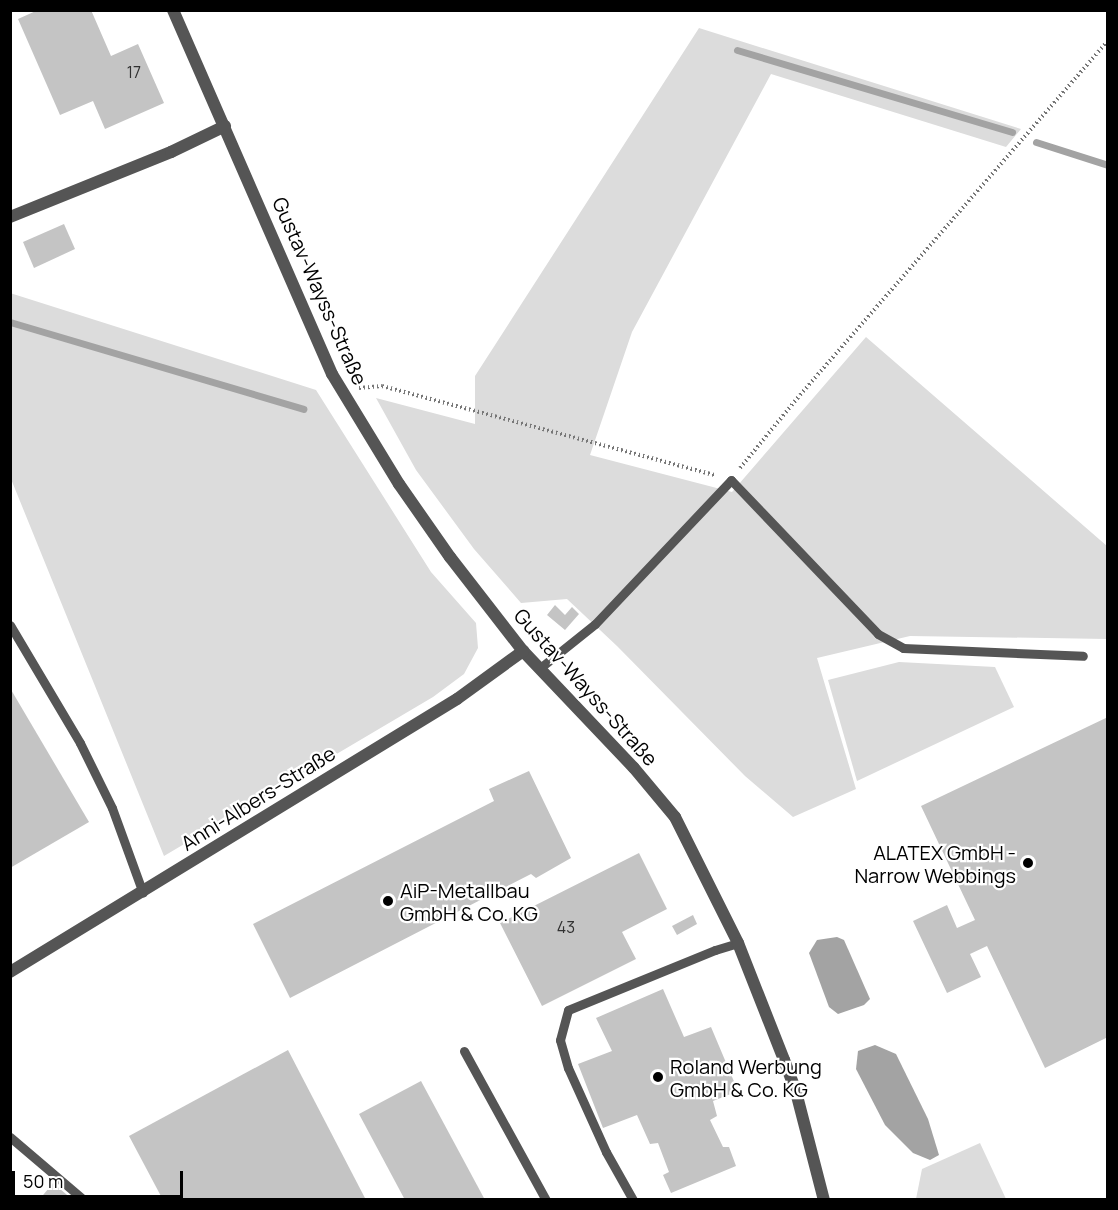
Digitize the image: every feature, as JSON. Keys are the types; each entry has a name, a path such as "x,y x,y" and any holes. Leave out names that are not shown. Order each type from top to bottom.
{"street":[{"name":"Gustav-Wayss-Straße","path":"173,10 332,374 399,484 450,557 523,651 634,768 675,817 738,943 796,1092 823,1199"},
{"path":"10,217 171,152 225,126"},
{"name":"Anni-Albers-Straße","path":"10,972 457,699 523,651"}],"lane":[{"path":"540,668 595,624 731,480 878,634 903,648 1083,656"},
{"path":"10,625 81,743 112,808 143,892"},
{"path":"633,1200 606,1152 568,1068 560,1040 568,1010 715,950 738,943"},
{"path":"464,1051 546,1200"},
{"path":"10,1137 84,1200"}],"path":[{"path":"342,389 382,386 731,480 800,395 1107,41"}],"shaded area":[{"path":"699,28 1021,129 1006,147 771,74 632,332 590,455 732,492 866,337 1107,546 1107,639 910,636 817,658 856,789 793,817 745,776 617,646 567,599 521,603 474,549 416,470 376,398 475,424 475,376"},
{"path":"10,293 316,390 431,572 476,623 478,648 464,674 433,697 164,856 11,479"},
{"path":"899,662 995,667 1014,707 857,781 828,680"},
{"path":"837,937 844,940 870,999 864,1005 838,1014 829,1007 809,953 817,940"},
{"path":"875,1045 896,1054 928,1119 939,1155 930,1160 913,1153 885,1125 856,1069 858,1051"},
{"path":"980,1143 1006,1199 916,1199 922,1169"}],"building":[{"path":"38,10 91,10 111,56 138,44 164,103 105,129 93,101 60,115 18,19"},
{"path":"64,224 75,249 34,268 23,242"},
{"path":"555,605 565,615 572,607 579,614 565,630 547,615"},
{"path":"10,688 89,822 10,868"},
{"name":"ALATEX GmbH - Narrow Webbings","path":"1108,717 1108,1037 1045,1068 987,946 970,954 981,977 947,993 913,921 947,905 957,928 975,920 921,806"},
{"name":"AiP-Metallbau GmbH & Co. KG","path":"529,771 571,858 536,878 531,874 290,998 253,924 494,801 489,789"},
{"path":"639,853 667,909 622,932 636,959 542,1006 500,923"},
{"path":"693,915 697,924 677,935 672,926"},
{"name":"Roland Werbung GmbH & Co. KG","path":"663,989 684,1037 711,1027 738,1091 713,1101 717,1116 710,1120 723,1147 729,1147 736,1166 671,1193 663,1175 669,1172 658,1143 650,1144 637,1115 603,1128 578,1064 612,1051 596,1018"},
{"path":"288,1050 366,1200 163,1200 129,1136"},
{"path":"421,1081 485,1200 405,1200 359,1114"},
{"path":"53,1183 73,1200 39,1200"}],"waterway":[{"path":"737,50 1012,132"},
{"path":"1036,142 1108,165"},
{"path":"10,322 303,409"}],"place":[{"name":"ALATEX GmbH - Narrow Webbings","path":"1028,863"},
{"name":"AiP-Metallbau GmbH & Co. KG","path":"388,901"},
{"name":"Roland Werbung GmbH & Co. KG","path":"658,1077"}]}
